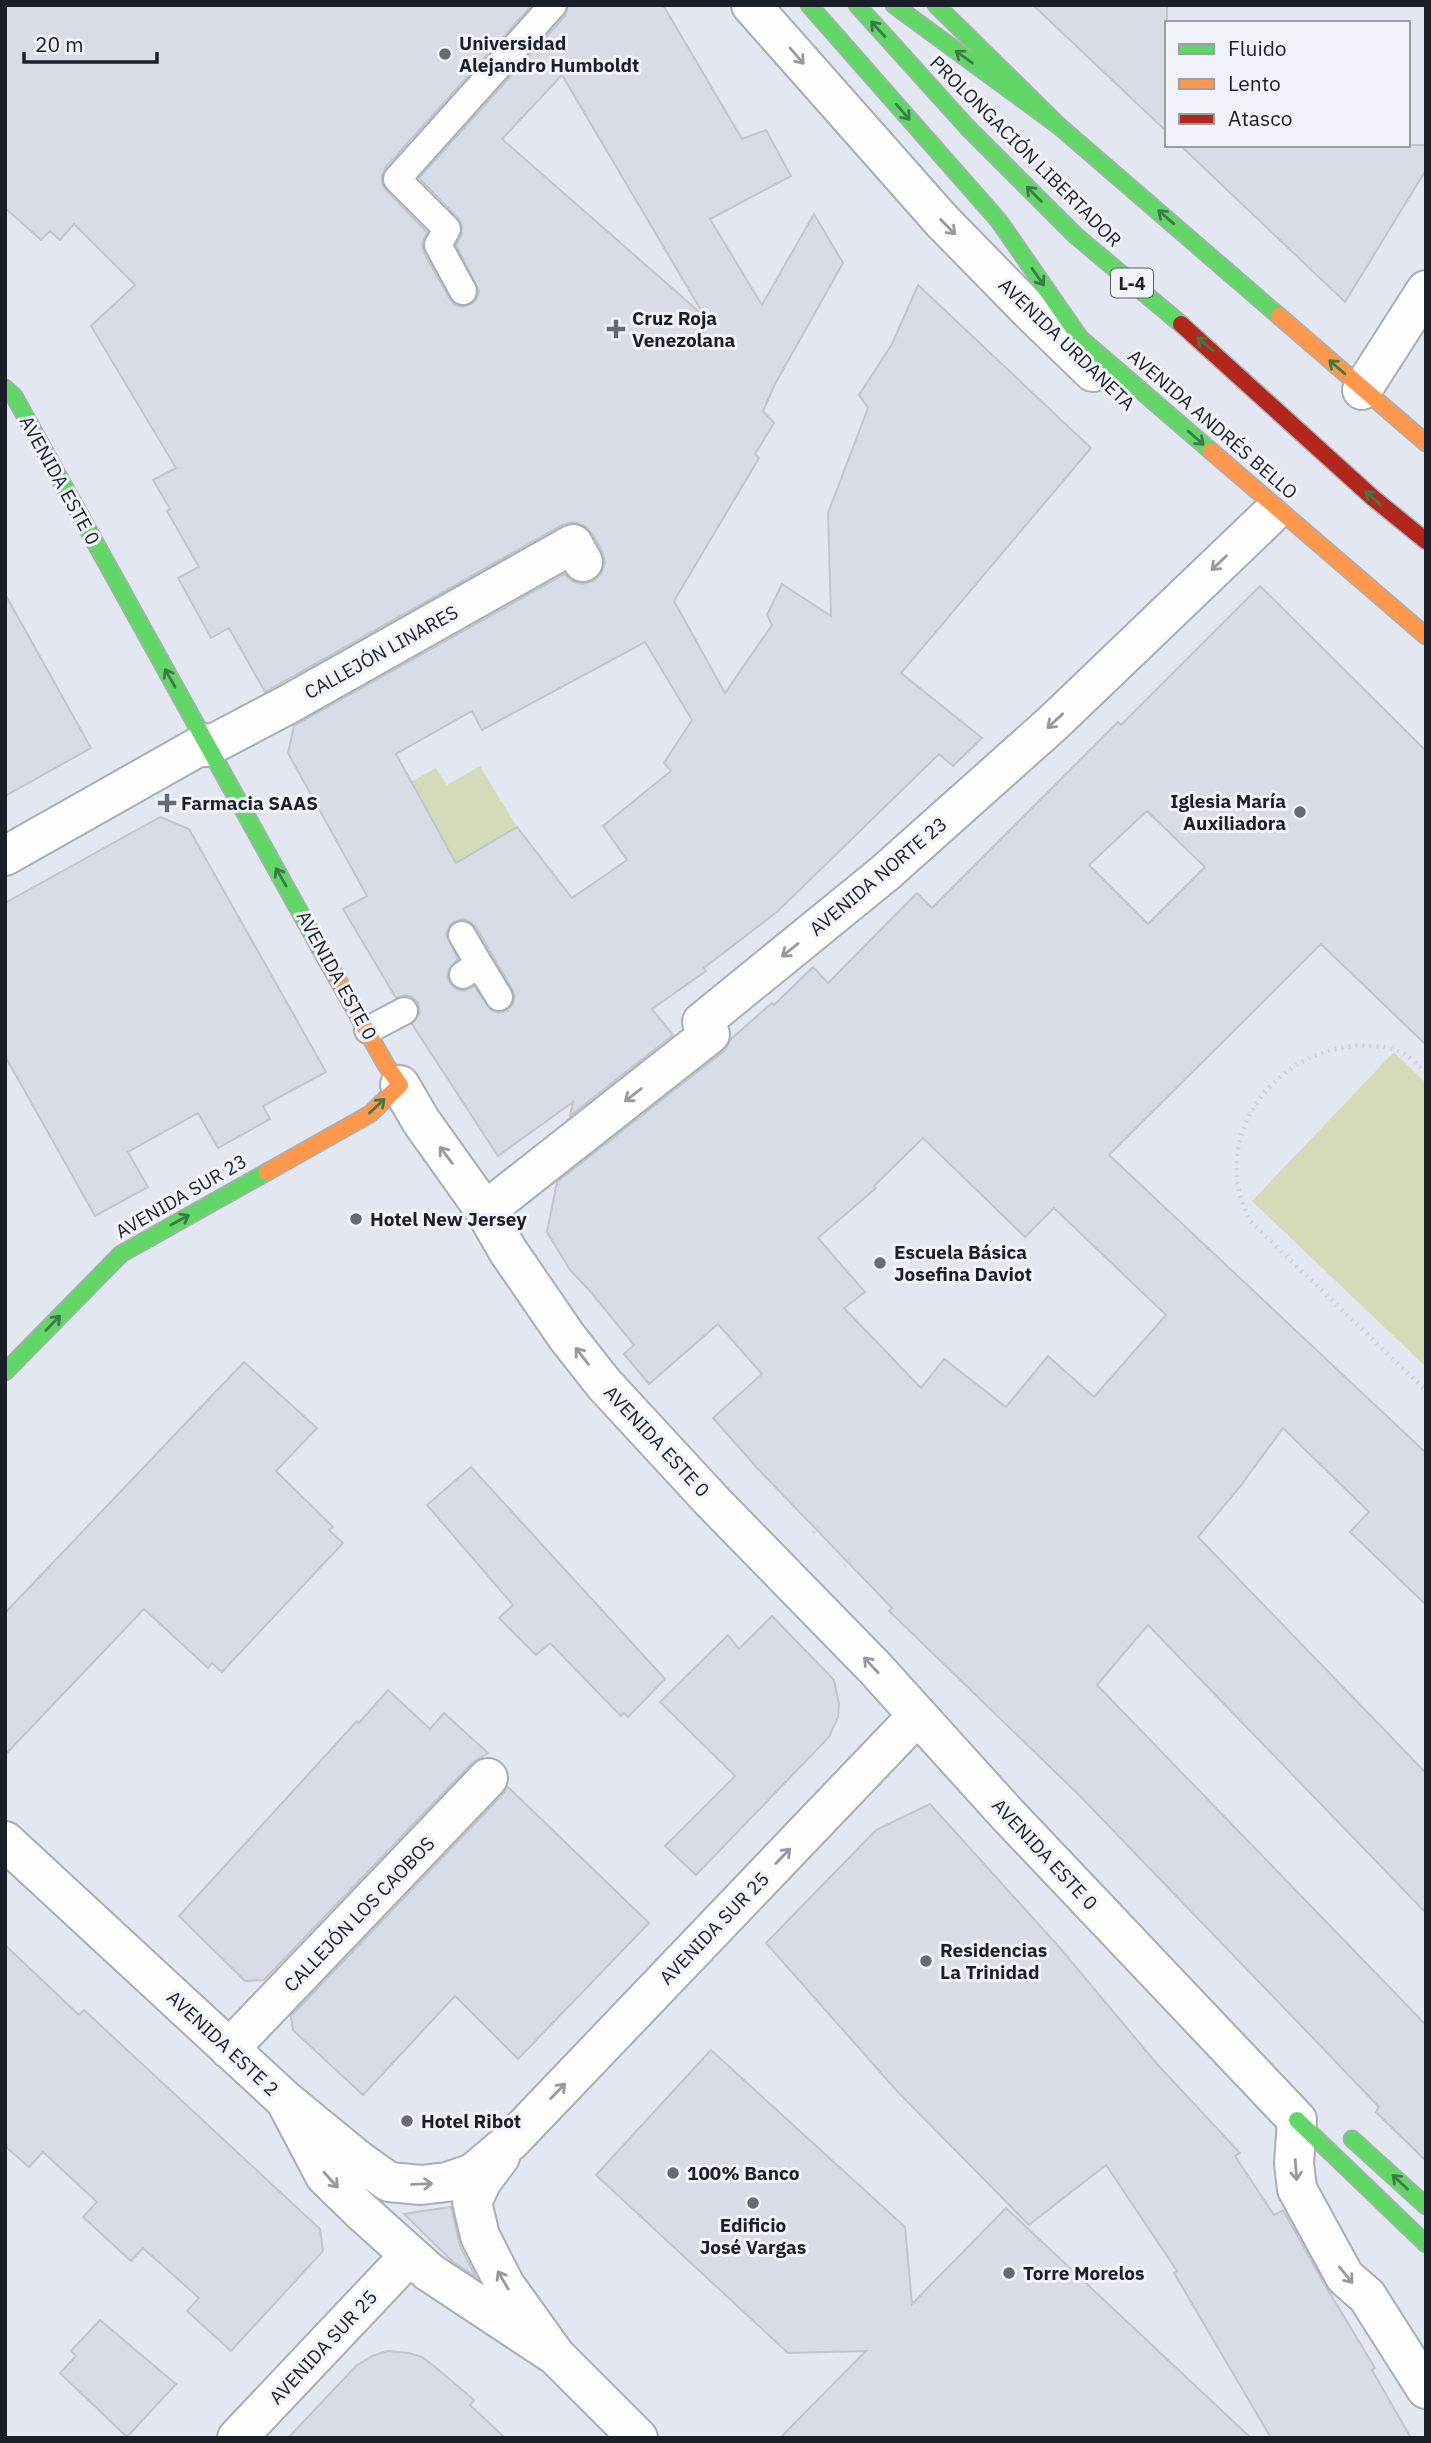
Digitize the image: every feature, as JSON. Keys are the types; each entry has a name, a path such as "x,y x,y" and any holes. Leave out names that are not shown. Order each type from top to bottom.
{"main road":[{"name":"AVENIDA ANDRÉS BELLO","path":"809,5 999,221 1080,338 1426,637"},
{"name":"PROLONGACIÓN LIBERTADOR","path":"857,5 968,128 1075,235 1217,355 1372,497 1426,541"},
{"path":"894,5 1059,126"},
{"path":"936,5 1059,126 1426,443"},
{"name":"AVENIDA ESTE 0","path":"5,388 14,396 206,745 386,1065 400,1085"},
{"name":"AVENIDA SUR 23","path":"5,1372 121,1254 370,1114 400,1085"},
{"path":"1307,2120 1426,2244"},
{"path":"1336,2127 1426,2206"}],"street":[{"name":"AVENIDA URDANETA","path":"751,5 942,221 1114,393 1426,637"},
{"path":"1362,390 1426,290"},
{"name":"AVENIDA NORTE 23","path":"485,1211 710,1034 702,1022 885,873 1024,750 1269,516"},
{"name":"CALLEJÓN LINARES","path":"5,856 206,745 566,563"},
{"name":"AVENIDA ESTE 0","path":"400,1085 421,1121 485,1211 516,1262 604,1384 712,1501 875,1668 917,1716 1307,2120"},
{"name":"AVENIDA SUR 25","path":"285,2100 389,2182 421,2185 447,2182 473,2173 511,2141 917,1716"},
{"name":"CALLEJÓN LOS CAOBOS","path":"229,2049 488,1778"},
{"name":"AVENIDA ESTE 2","path":"5,1841 285,2100 326,2176 409,2256 556,2356"},
{"path":"1307,2120 1294,2163 1297,2189 1345,2277 1367,2295 1426,2389"},
{"name":"AVENIDA SUR 25","path":"511,2141 482,2181 472,2202 476,2224 505,2286 556,2356"},
{"name":"AVENIDA SUR 25","path":"237,2438 409,2256"},
{"path":"556,2356 638,2438"}],"lane":[{"path":"463,290 438,245 447,229 397,179 553,5"},
{"path":"461,935 471,969 499,997"},
{"path":"368,1030 404,1011"}],"path":[{"path":"1426,1073 1403,1053 1377,1046 1341,1047 1307,1057 1277,1078 1255,1105 1241,1138 1237,1174 1243,1209 1250,1221 1426,1391"},
{"path":"813,1533 819,1526"},
{"path":"844,1566 851,1558"}],"shaded area":[{"path":"5,5 1426,5 1426,2438 5,2438"}],"green space":[{"path":"480,766 517,827 429,879 411,782 436,768 447,785"},
{"path":"1394,1052 1426,1083 1426,1367 1252,1201"}],"building":[{"path":"5,5 532,5 385,168 382,176 382,184 386,190 427,232 422,244 424,253 450,299 455,305 463,307 476,300 479,291 456,245 462,226 458,218 419,178 565,16 568,5 663,5 742,139 766,130 791,176 710,219 762,305 814,214 843,263 775,384 763,411 774,423 755,454 759,458 674,601 725,693 772,625 767,615 782,584 831,616 828,513 868,408 859,395 892,344 918,285 1091,448 901,673 982,738 953,766 939,754 778,911 704,968 706,971 652,1009 673,1035 570,1116 573,1102 498,1156 412,1024 420,1012 418,1003 405,995 396,998 343,909 367,896 288,753 294,726 565,574 572,581 582,584 594,581 601,574 605,563 602,551 585,526 574,522 562,525 265,692 229,628 211,638 178,578 199,567 167,511 170,509 153,480 176,468 91,326 135,285 74,224 60,240 50,231 41,240 5,208","holes":["562,75 705,317 502,139","645,642 692,720 664,763 671,771 603,826 627,860 572,898 517,827 456,863 396,754 472,711 482,730","463,919 476,927 515,996 507,1011 499,1013 491,1010 474,986 464,991 456,989 450,983 447,977 449,969 458,959 446,934 453,922"]},
{"path":"1033,5 1167,5 1165,130"},
{"path":"1426,145 1426,170 1345,302 1182,147"},
{"path":"1260,586 1426,751 1426,1045 1321,944 1109,1155 1426,1453 1426,1605 1350,1532 1369,1512 1283,1428 1239,1488 1198,1537 1426,1773 1426,1913 1148,1625 1097,1685 1426,2025 1426,2161 1376,2112 1379,2107 1080,1796 889,1611 892,1608 758,1469 713,1418 762,1374 718,1324 649,1384 624,1354 634,1345 570,1270 547,1232 557,1182 724,1051 731,1039 772,1003 774,1005 813,967 828,983 917,893 932,908 1118,722 1121,725","holes":["1147,811 1205,867 1148,924 1089,865","923,1138 1025,1237 1054,1208 1166,1315 1094,1397 1048,1356 1006,1407 944,1359 921,1388 844,1308 865,1292 818,1238 876,1188 874,1186"]},
{"path":"5,594 91,748 5,796"},
{"path":"160,817 189,829 326,1072 263,1106 270,1119 218,1148 198,1113 128,1152 148,1187 95,1216 5,1056 5,903"},
{"path":"244,1362 317,1428 276,1471 333,1527 329,1530 343,1543 222,1672 212,1663 208,1668 144,1609 5,1755 5,1613"},
{"path":"471,1467 665,1679 628,1717 624,1713 621,1716 550,1643 536,1655 499,1618 513,1605 427,1505"},
{"path":"772,1616 834,1680 839,1704 838,1717 829,1737 696,1875 665,1846 735,1776 660,1702 728,1635 739,1649"},
{"path":"388,1690 430,1729 444,1713 488,1753 472,1763 264,1980 245,1981 179,1916"},
{"path":"508,1787 649,1923 518,2059 455,1996 363,2095 293,2030 291,2016"},
{"path":"930,1804 1060,1948 1157,2064 1240,2153 1235,2156 1274,2215 1283,2210 1375,2368 1372,2370 1411,2438 1271,2438 1174,2273 1177,2271 1106,2165 1029,2225 897,2091 766,1943 876,1830"},
{"path":"5,1945 79,2015 84,2010 320,2229 323,2251 231,2351 187,2311 199,2298 143,2248 131,2261 83,2217 97,2202 43,2152 29,2167 5,2146"},
{"path":"711,2050 905,2227 912,2304 1006,2208 1251,2438 780,2438 866,2351 788,2353 596,2175"},
{"path":"451,2207 460,2246 476,2277 453,2262 404,2214"},
{"path":"100,2320 176,2384 127,2437 60,2373 76,2356 71,2351"},
{"path":"387,2351 422,2357 474,2400 470,2405 505,2438 288,2438 356,2366"}],"traffic: fast":[{"path":"809,5 999,221 1080,338 1211,451"},
{"path":"857,5 968,128 1075,235 1181,324"},
{"path":"894,5 1059,126"},
{"path":"936,5 1059,126 1279,316"},
{"path":"5,388 14,396 322,952"},
{"path":"5,1372 121,1254 267,1172"},
{"path":"1297,2120 1426,2244"},
{"path":"1352,2139 1426,2206"}],"traffic: slow":[{"path":"1279,316 1426,443"},
{"path":"1211,451 1426,636"},
{"path":"267,1172 370,1114 400,1085 322,952"}],"traffic: jam":[{"path":"1181,324 1372,497 1426,541"}],"place":[{"name":"Universidad Alejandro Humboldt","path":"445,54"},
{"name":"Cruz Roja Venezolana","path":"616,329"},
{"name":"Farmacia SAAS","path":"167,803"},
{"name":"Iglesia María Auxiliadora","path":"1300,812"},
{"name":"Hotel New Jersey","path":"356,1219"},
{"name":"Escuela Básica Josefina Daviot","path":"880,1263"},
{"name":"Residencias La Trinidad","path":"926,1961"},
{"name":"Hotel Ribot","path":"407,2121"},
{"name":"100% Banco","path":"673,2173"},
{"name":"Edificio José Vargas","path":"753,2203"},
{"name":"Torre Morelos","path":"1009,2273"}]}
